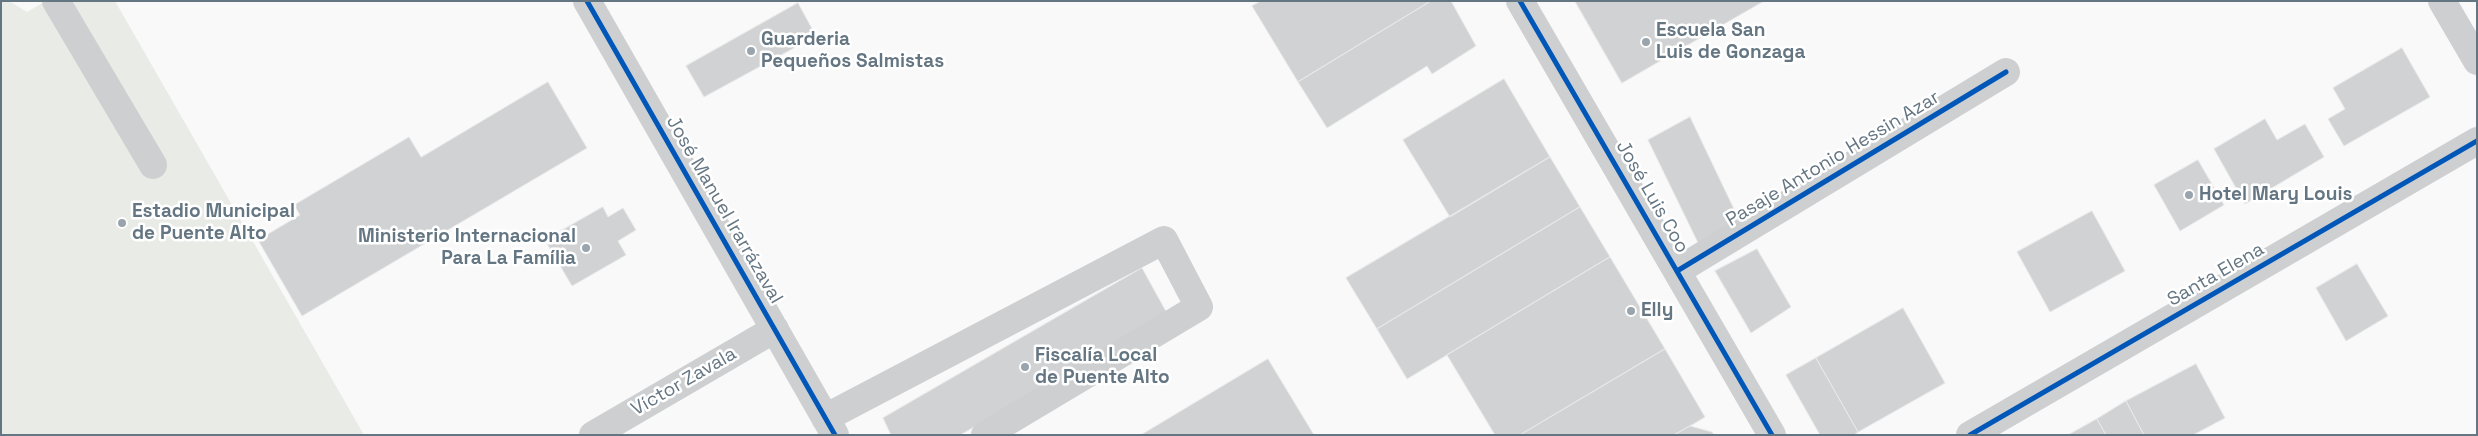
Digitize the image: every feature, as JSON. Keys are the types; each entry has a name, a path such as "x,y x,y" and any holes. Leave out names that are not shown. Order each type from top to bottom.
{"street":[{"path":"56,1 153,165"},
{"name":"José Manuel Irarrázaval","path":"587,1 775,329 830,430"},
{"name":"José Luis Coo","path":"1520,1 1772,435"},
{"path":"2442,1 2477,61"},
{"name":"Pasaje Antonio Hessin Azar","path":"1677,271 2006,72"},
{"name":"Santa Elena","path":"1970,435 2477,141"},
{"path":"830,430 1164,240 1199,307 985,435"},
{"name":"Víctor Zavala","path":"593,435 775,329"}],"shaded area":[{"name":"Estadio Municipal de Puente Alto","path":"1,1 9,1 27,12 46,1 115,1 364,435 1,435"}],"building":[{"path":"1261,1 1431,1 1298,82 1252,6"},
{"path":"1431,1 1451,1 1476,46 1432,74 1427,66 1327,128 1298,82"},
{"name":"Escuela San Luis de Gonzaga","path":"1575,1 1764,1 1622,83"},
{"name":"Guarderia Pequeños Salmistas","path":"798,3 816,36 704,97 686,66"},
{"path":"2402,48 2430,97 2344,146 2328,119 2345,109 2333,88"},
{"path":"1504,79 1550,157 1450,217 1403,140"},
{"path":"548,82 587,148 302,316 258,240 300,215 294,205 409,137 421,157"},
{"path":"1690,117 1744,230 1703,253 1648,140"},
{"path":"2265,119 2277,140 2305,124 2324,157 2245,204 2214,149"},
{"path":"1550,157 1580,207 1377,329 1346,278"},
{"name":"Hotel Mary Louis","path":"2198,160 2224,205 2180,231 2154,185"},
{"name":"Ministerio Internacional Para La Família","path":"603,207 608,217 623,208 636,230 618,241 626,255 572,286 545,240"},
{"path":"1580,207 1610,257 1407,379 1377,329"},
{"path":"2092,211 2125,271 2050,312 2017,252"},
{"path":"1757,249 1791,307 1751,333 1715,271"},
{"path":"1610,257 1665,349 1520,435 1495,435 1447,355"},
{"path":"2357,264 2388,316 2346,341 2316,288"},
{"name":"Fiscalía Local de Puente Alto","path":"1142,268 1168,315 960,435 891,435 883,418"},
{"path":"1903,308 1945,383 1858,432 1816,358"},
{"path":"1665,349 1705,417 1690,426 1674,435 1520,435"},
{"path":"1816,358 1858,432 1854,435 1820,435 1786,375"},
{"path":"1268,359 1314,435 1141,435"},
{"path":"2196,364 2225,418 2193,435 2144,435 2126,401"},
{"path":"2126,401 2144,435 2106,435 2097,419"},
{"path":"2097,419 2106,435 2068,435"},
{"path":"1690,426 1712,432 1714,435 1674,435"}],"cycle path":[{"path":"587,1 835,435"},
{"path":"1520,1 1772,435"},
{"path":"1677,271 2006,72"},
{"path":"1970,435 2477,141"}],"place":[{"name":"Escuela San Luis de Gonzaga","path":"1646,42"},
{"name":"Guarderia Pequeños Salmistas","path":"751,51"},
{"name":"Hotel Mary Louis","path":"2189,195"},
{"name":"Estadio Municipal de Puente Alto","path":"122,223"},
{"name":"Ministerio Internacional Para La Família","path":"586,248"},
{"name":"Elly","path":"1631,311"},
{"name":"Fiscalía Local de Puente Alto","path":"1025,367"}]}
